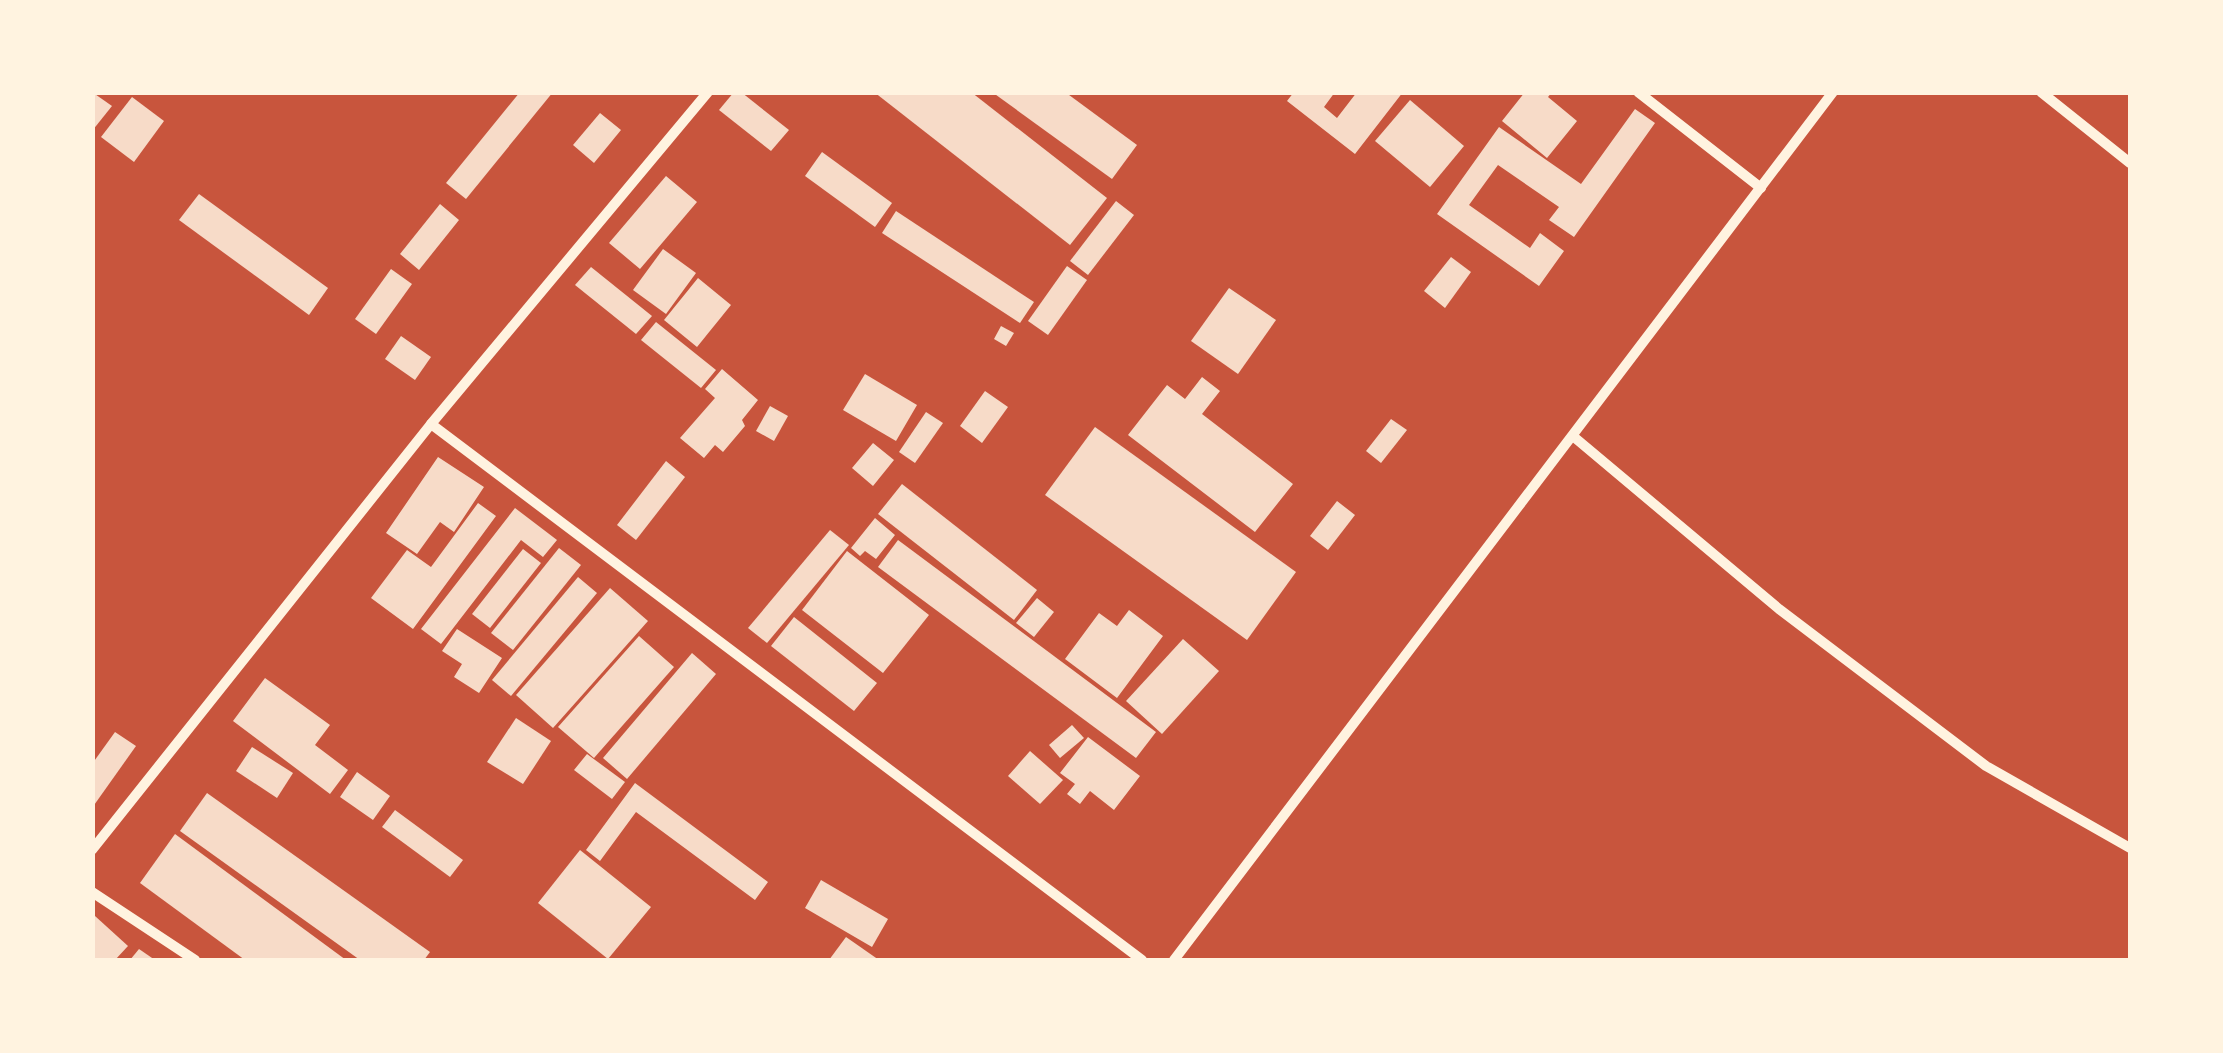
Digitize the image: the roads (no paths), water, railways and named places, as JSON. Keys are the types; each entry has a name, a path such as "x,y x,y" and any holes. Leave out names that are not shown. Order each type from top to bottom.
{"street":[{"path":"92,850 431,424 708,92"},
{"path":"1638,92 1761,188"},
{"path":"1174,960 1833,92"},
{"path":"2041,92 2130,162"},
{"path":"431,424 1142,960"},
{"path":"1574,437 1779,608 1986,766 2130,848"},
{"path":"92,892 195,960"}]}
